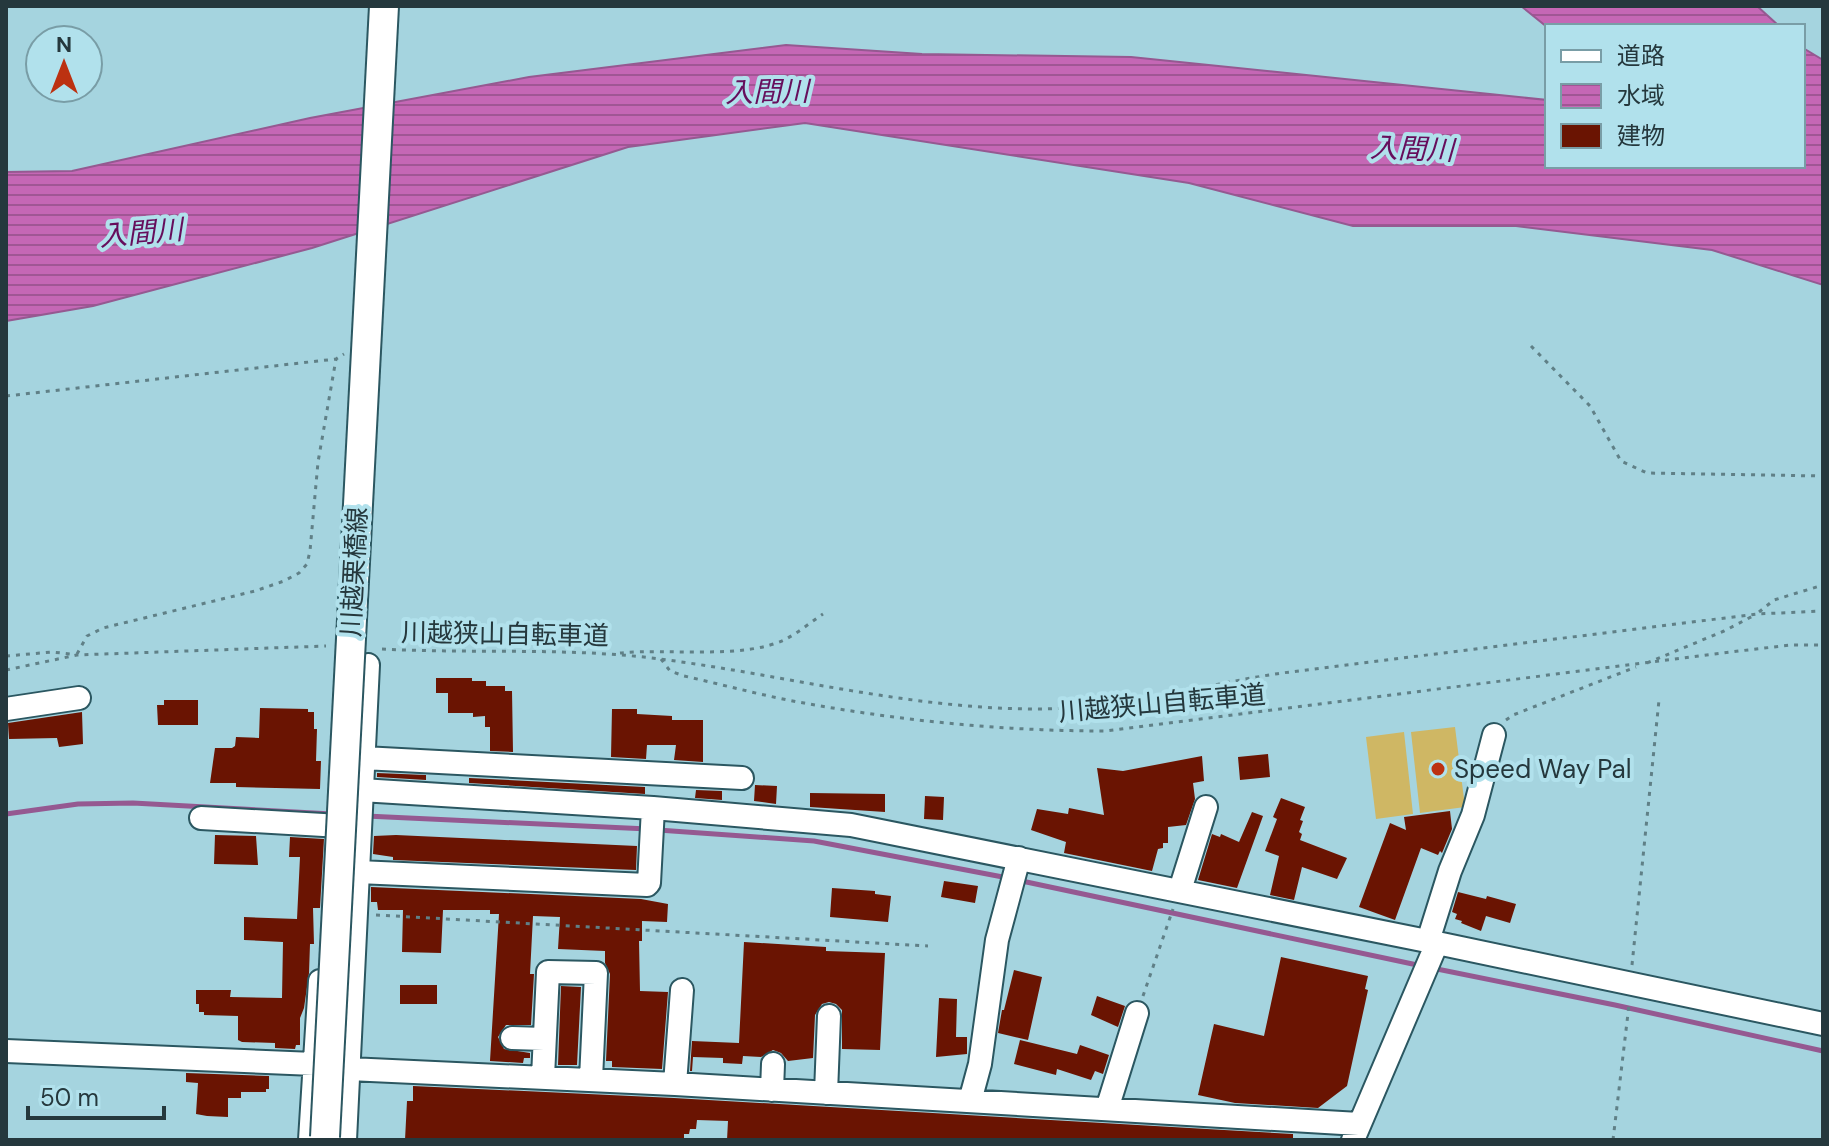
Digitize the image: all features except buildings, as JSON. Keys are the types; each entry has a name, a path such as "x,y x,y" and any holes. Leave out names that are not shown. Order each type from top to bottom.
{"main road":[{"name":"川越栗橋線","path":"327,1139 384,6"}],"street":[{"path":"327,1139 349,1069 361,790 373,657"},
{"path":"6,709 79,698"},
{"path":"349,1069 591,1079 1107,1109 1356,1132 1432,942 1450,871 1473,815 1494,735"},
{"path":"363,758 742,778"},
{"path":"361,790 653,808 851,825 1823,1024"},
{"path":"1180,890 1206,807"},
{"path":"358,872 647,885 653,808"},
{"path":"201,818 359,827"},
{"path":"970,1101 980,1064 997,940 1019,858"},
{"path":"327,1139 314,1064 321,954 329,938 357,914"},
{"path":"543,1077 548,972 596,973 591,1079"},
{"path":"675,1084 682,990"},
{"path":"1107,1109 1137,1013"},
{"path":"826,1093 829,1016"},
{"path":"512,1038 544,1039"},
{"path":"6,1051 314,1064"},
{"path":"772,1090 773,1064"}],"path":[{"path":"1531,346 1590,406 1621,461 1647,473 1823,476"},
{"path":"6,396 336,359 348,353"},
{"path":"77,655 87,636 103,628 255,591 299,573 307,564 318,462 336,359"},
{"path":"1494,735 1502,723 1513,715 1724,631 1757,614 1774,600 1823,585"},
{"path":"661,659 910,700 1034,709 1076,708 1120,703 1214,683 1282,673 1757,614 1823,611"},
{"path":"612,654 646,650 739,650 766,646 787,639 823,614"},
{"name":"川越狭山自転車道","path":"373,657 612,654 661,659 670,671 684,676 804,703 911,720 1044,731 1105,731 1765,648 1823,645"},
{"path":"6,656 52,652 77,655 327,646"},
{"path":"6,670 77,655"},
{"path":"1613,1140 1659,700"},
{"path":"1137,1013 1180,890"},
{"path":"357,914 928,946"}],"shaded area":[{"name":"Speed Way Pal","path":"1455,727 1465,807 1420,813 1411,732"},
{"name":"Speed Way Pal","path":"1404,732 1413,814 1376,819 1366,737"}],"water":[{"path":"1521,6 1757,6 1777,24 1545,24"},
{"name":"入間川","path":"786,45 922,54 1131,57 1545,100 1545,168 1805,168 1805,49 1823,60 1823,285 1712,250 1516,226 1353,226 1189,183 805,123 628,147 312,248 93,306 6,321 6,172 72,171 310,118 529,77"}],"waterway":[{"path":"6,814 78,804 133,803 332,814"},
{"path":"366,816 648,829"},
{"path":"658,830 814,841 1008,878"},
{"path":"1017,880 1422,966"},
{"path":"1432,968 1823,1051"}],"place":[{"name":"Speed Way Pal","path":"1438,769"}]}
